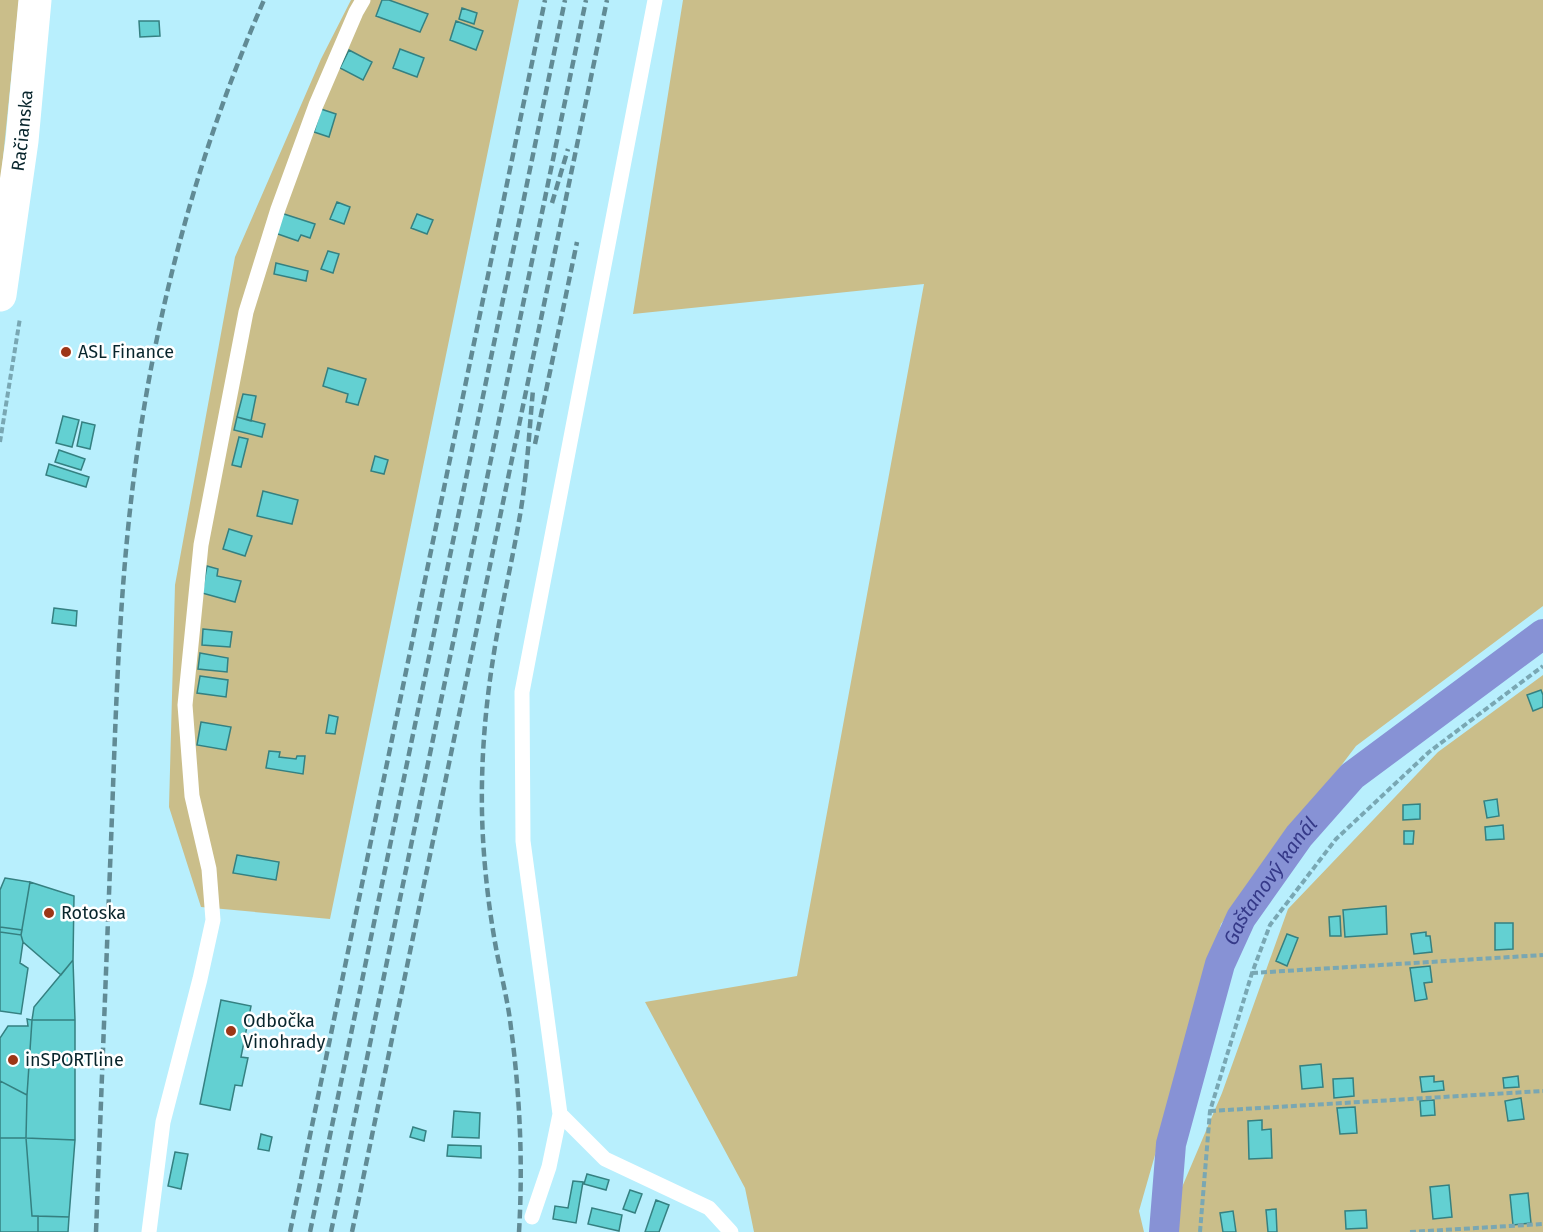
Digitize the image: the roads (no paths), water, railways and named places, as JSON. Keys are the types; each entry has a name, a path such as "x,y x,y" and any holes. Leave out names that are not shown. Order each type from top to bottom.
{"main road":[{"name":"Račianska","path":"0,294 21,141 34,0"}],"lane":[{"path":"149,1232 163,1122 213,920 209,869 192,796 185,705 201,545 246,312 278,209 316,105 363,0"},
{"path":"532,1217 549,1167 560,1114 523,841 522,692 655,0"},
{"path":"560,1114 605,1159 709,1208 731,1232"}],"waterway":[{"name":"Gaštanový kanál","path":"1164,1232 1171,1144 1220,964 1241,918 1299,836 1352,776 1543,634"}],"railway":[{"path":"96,1232 119,644 126,545 138,447 158,332 186,219 221,108 264,0"},
{"path":"290,1232 545,0"},
{"path":"310,1232 565,0"},
{"path":"331,1232 586,0"},
{"path":"352,1232 607,0"},
{"path":"552,203 568,149"},
{"path":"535,444 577,242"},
{"path":"519,1232 521,1155 517,1079 510,1018 486,881 482,774 490,678 522,505 533,390"}],"place":[{"name":"ASL Finance","path":"66,352"},
{"name":"Rotoska","path":"49,913"},
{"name":"Odbočka Vinohrady","path":"231,1031"},
{"name":"inSPORTline","path":"13,1060"}]}
